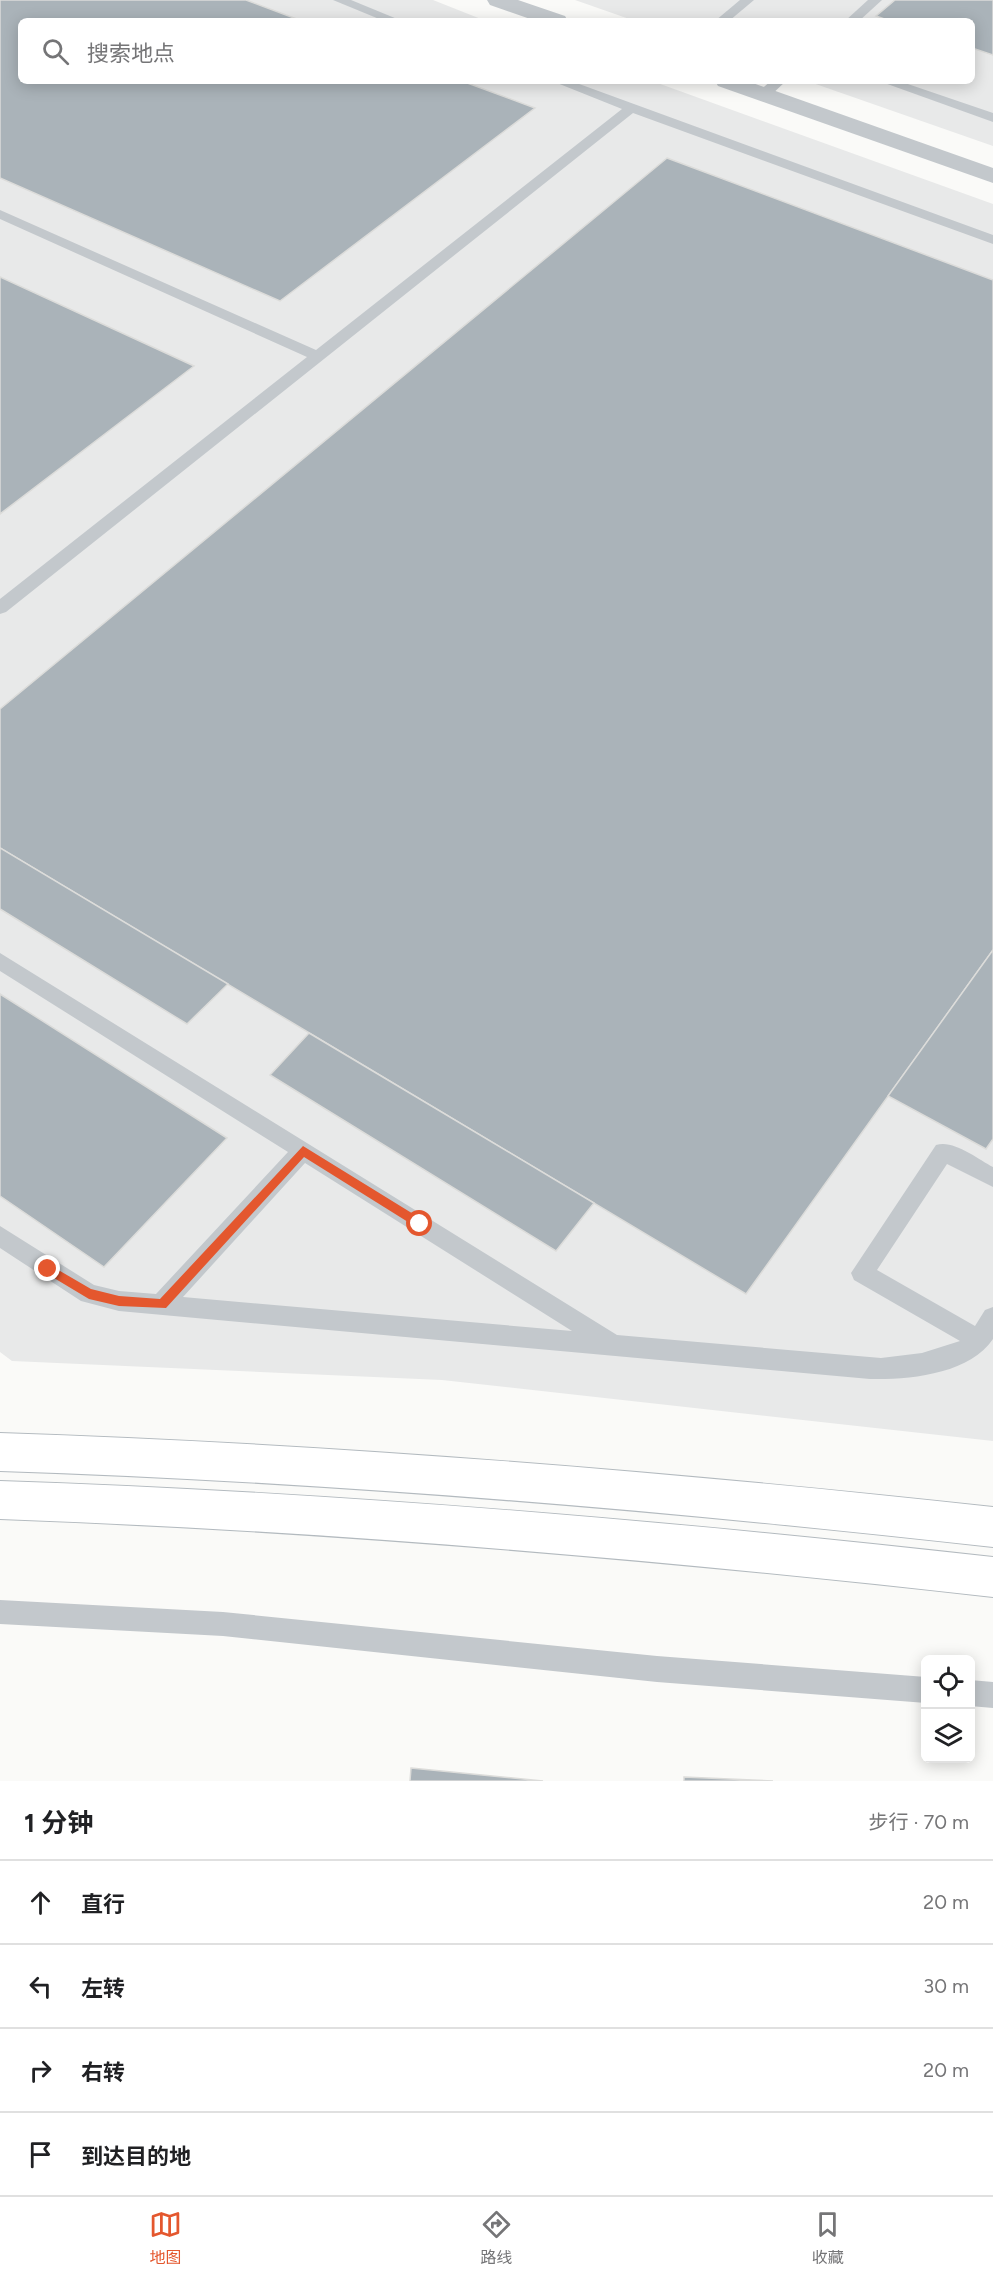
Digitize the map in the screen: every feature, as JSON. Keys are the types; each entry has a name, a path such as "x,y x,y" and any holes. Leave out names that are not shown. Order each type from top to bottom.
{"main road":[{"path":"0,1452 133,1456 400,1470 669,1491 993,1527"},
{"path":"0,1500 126,1504 407,1519 668,1540 993,1577"}],"street":[{"path":"498,0 549,18"},
{"path":"746,84 772,88 993,176"}],"lane":[{"path":"339,0 388,18"},
{"path":"725,18 748,0"},
{"path":"855,18 876,0"},
{"path":"567,84 993,240"},
{"path":"895,84 993,118"},
{"path":"0,608 632,108"},
{"path":"0,214 317,356"},
{"path":"0,961 614,1345"},
{"path":"162,1304 303,1150"},
{"path":"979,1340 862,1273 944,1151 993,1178"},
{"path":"0,1236 89,1294 119,1301 888,1370 905,1368 961,1352 979,1340 993,1317"},
{"path":"0,1612 223,1624 657,1669 921,1690"},
{"path":"975,1693 993,1695"}],"shaded area":[{"path":"0,0 433,0 478,18 18,18 18,84 660,84 993,204 993,1441 442,1380 12,1361 0,1352"},
{"path":"575,0 993,0 993,146 816,84 975,84 975,18 626,18"}],"building":[{"path":"0,0 246,0 294,18 18,18 18,84 470,84 535,108 280,301 0,178"},
{"path":"895,0 993,0 993,55 975,49 975,18 882,18 876,16"},
{"path":"667,158 993,280 993,950 746,1294 0,848 0,709"},
{"path":"0,277 194,366 0,514"},
{"path":"0,848 228,984 187,1024 0,909"},
{"path":"993,950 993,1139 986,1149 888,1096"},
{"path":"0,994 227,1138 104,1267 0,1196"},
{"path":"309,1033 594,1203 556,1251 270,1075"},
{"path":"411,1768 543,1781 410,1781"},
{"path":"684,1777 773,1781 684,1781"}],"route":[{"path":"48,1269 89,1294 119,1301 162,1304 303,1150 420,1224"}]}
